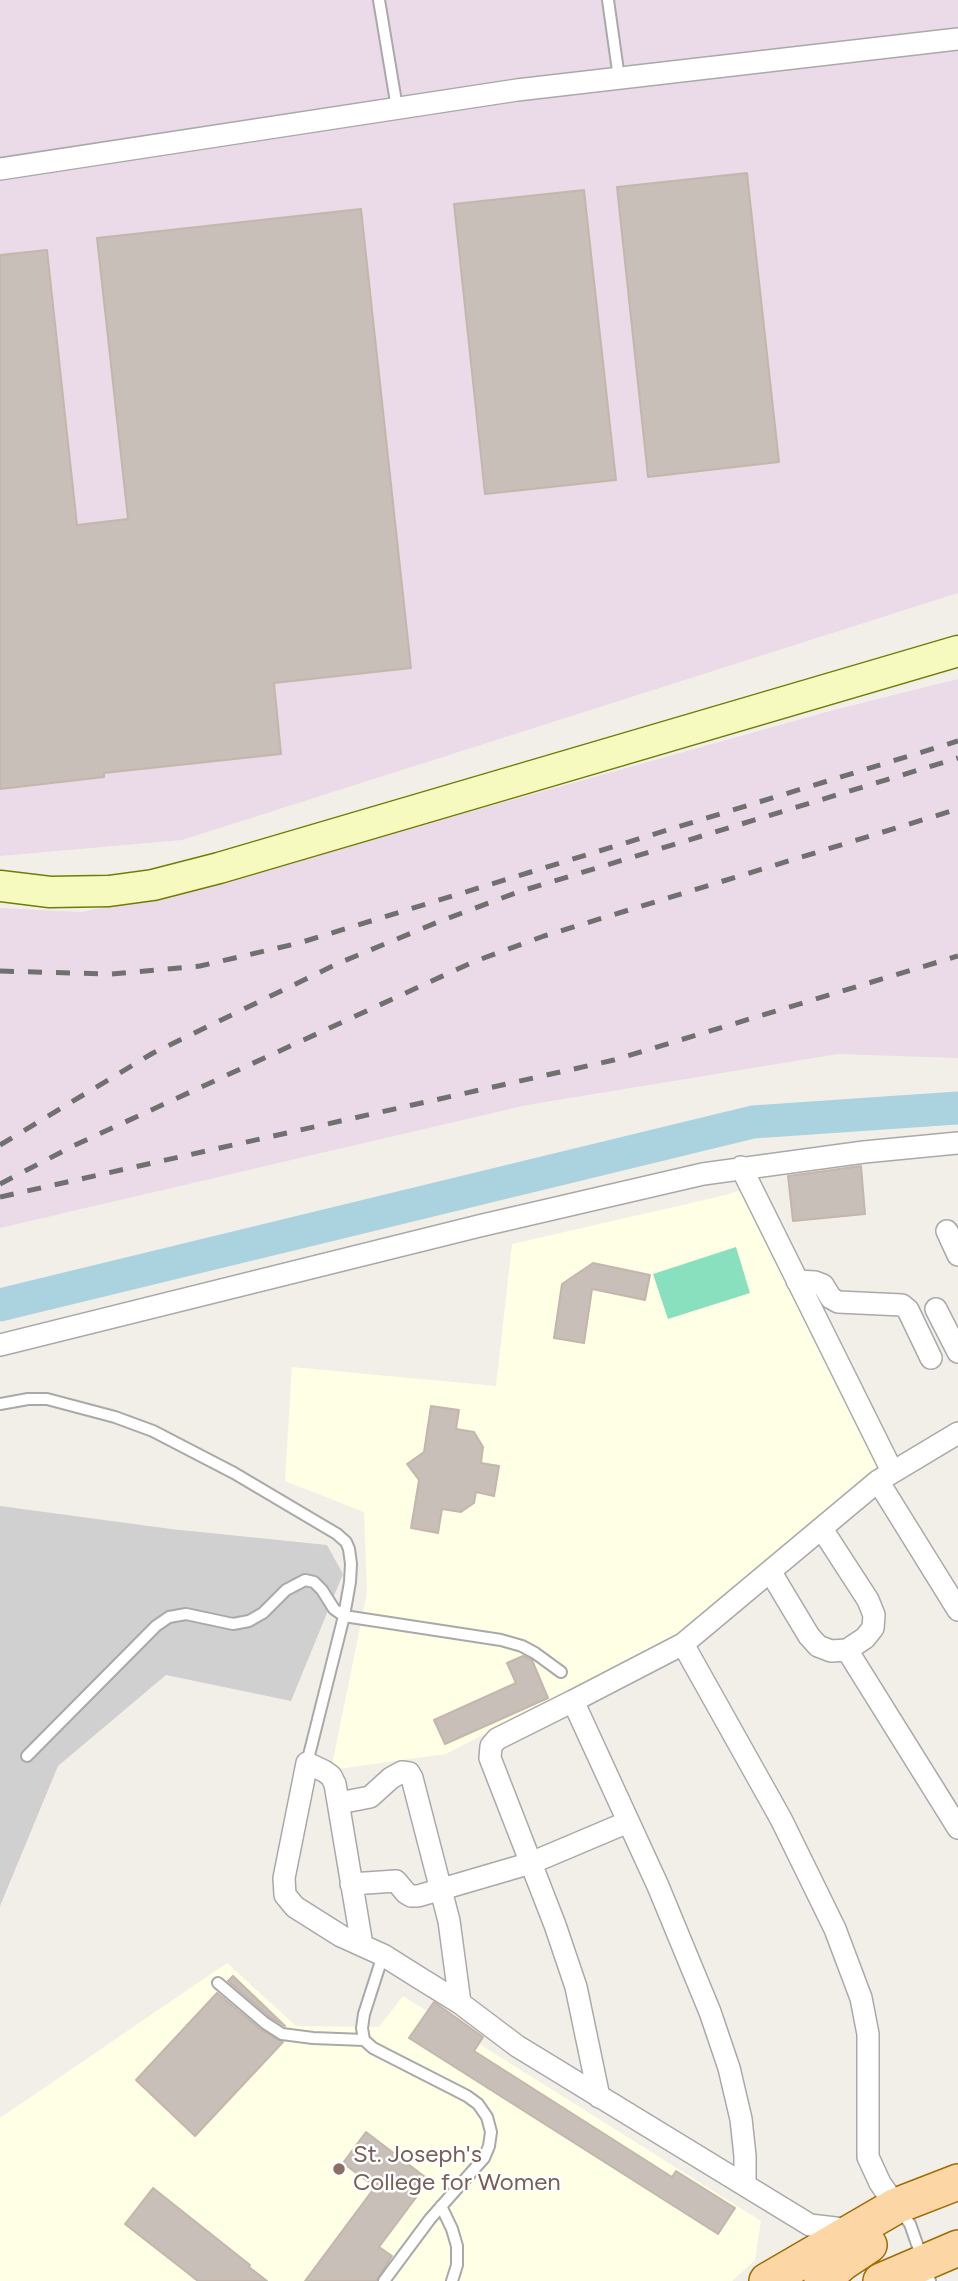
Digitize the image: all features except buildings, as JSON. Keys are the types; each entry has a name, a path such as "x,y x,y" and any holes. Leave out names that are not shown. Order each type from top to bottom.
{"main road":[{"path":"877,2262 903,2215 958,2182"},
{"path":"903,2215 958,2207"},
{"path":"821,2281 842,2263 877,2262 927,2271 958,2248"},
{"path":"767,2281 877,2262"}],"street":[{"path":"0,169 517,90 958,39"},
{"path":"0,886 50,892 109,891 153,885 233,864 958,651"},
{"path":"0,1345 492,1223 703,1174 741,1167 958,1143"},
{"path":"741,1167 797,1281 885,1476 958,1609"},
{"path":"947,1231 958,1255"},
{"path":"797,1281 823,1285 831,1298 838,1302 902,1305 908,1310 931,1358"},
{"path":"936,1309 958,1352"},
{"path":"599,2096 576,1987 491,1758 491,1746 497,1739 682,1644 885,1476 958,1433"},
{"path":"770,1571 809,1636 818,1646 831,1651 847,1650 865,1638 873,1628 874,1615 868,1600 822,1529"},
{"path":"682,1644 781,1819 835,1929 861,1998 868,2034 868,2157 880,2183 903,2215"},
{"path":"847,1650 958,1828"},
{"path":"573,1701 683,1945 710,2012 729,2068 741,2119 745,2156 744,2184"},
{"path":"362,1945 339,1803 331,1776 307,1763 284,1878 285,1895 295,1907 341,1936 383,1955 460,2003 517,2046 810,2225 877,2262"},
{"path":"339,1803 370,1797 396,1774 409,1773 415,1784 442,1889 454,1951 460,2003"},
{"path":"351,1884 396,1881 411,1896 531,1863 628,1822"}],"lane":[{"path":"379,0 397,108"},
{"path":"608,0 619,78"},
{"path":"0,1405 28,1399 47,1399 115,1417 153,1431 234,1473 346,1542 351,1564 350,1582 307,1763"},
{"path":"27,1756 156,1626 169,1617 186,1615 233,1624 249,1621 263,1613 286,1590 305,1580 314,1582 334,1609 344,1616 501,1640 522,1646 561,1672"},
{"path":"383,1955 364,2014 364,2040 373,2048 478,2104 487,2117 491,2133 484,2158 441,2206 386,2280"},
{"path":"218,1983 282,2034 364,2040"},
{"path":"441,2206 457,2246 457,2265 452,2281"},
{"path":"903,2215 927,2271"}],"shaded area":[{"path":"0,0 958,0 958,593 182,840 0,856"},
{"path":"958,679 958,1058 838,1054 527,1105 0,1228 0,908 82,912 219,882 830,711"},
{"path":"745,1189 879,1465 677,1634 446,1754 331,1770 367,1593 364,1512 285,1481 292,1367 496,1386 512,1244"},
{"path":"0,1506 171,1529 327,1545 343,1574 291,1701 166,1675 58,1766 0,1906"},
{"name":"St. Joseph's College for Women","path":"227,1963 296,2026 379,2027 403,1996 761,2221 755,2260 732,2281 0,2281 0,2118"}],"green space":[{"path":"736,1247 750,1293 668,1319 653,1274"}],"waterway":[{"path":"0,1305 753,1122 958,1108"}],"railway":[{"path":"0,971 111,974 200,966 299,943 958,741"},
{"path":"0,1145 153,1053 339,963 438,922 518,892 958,758"},
{"path":"0,1184 73,1146 473,962 544,936 958,809"},
{"path":"0,1197 614,1060 958,956"}],"place":[{"name":"St. Joseph's College for Women","path":"339,2169"}]}
